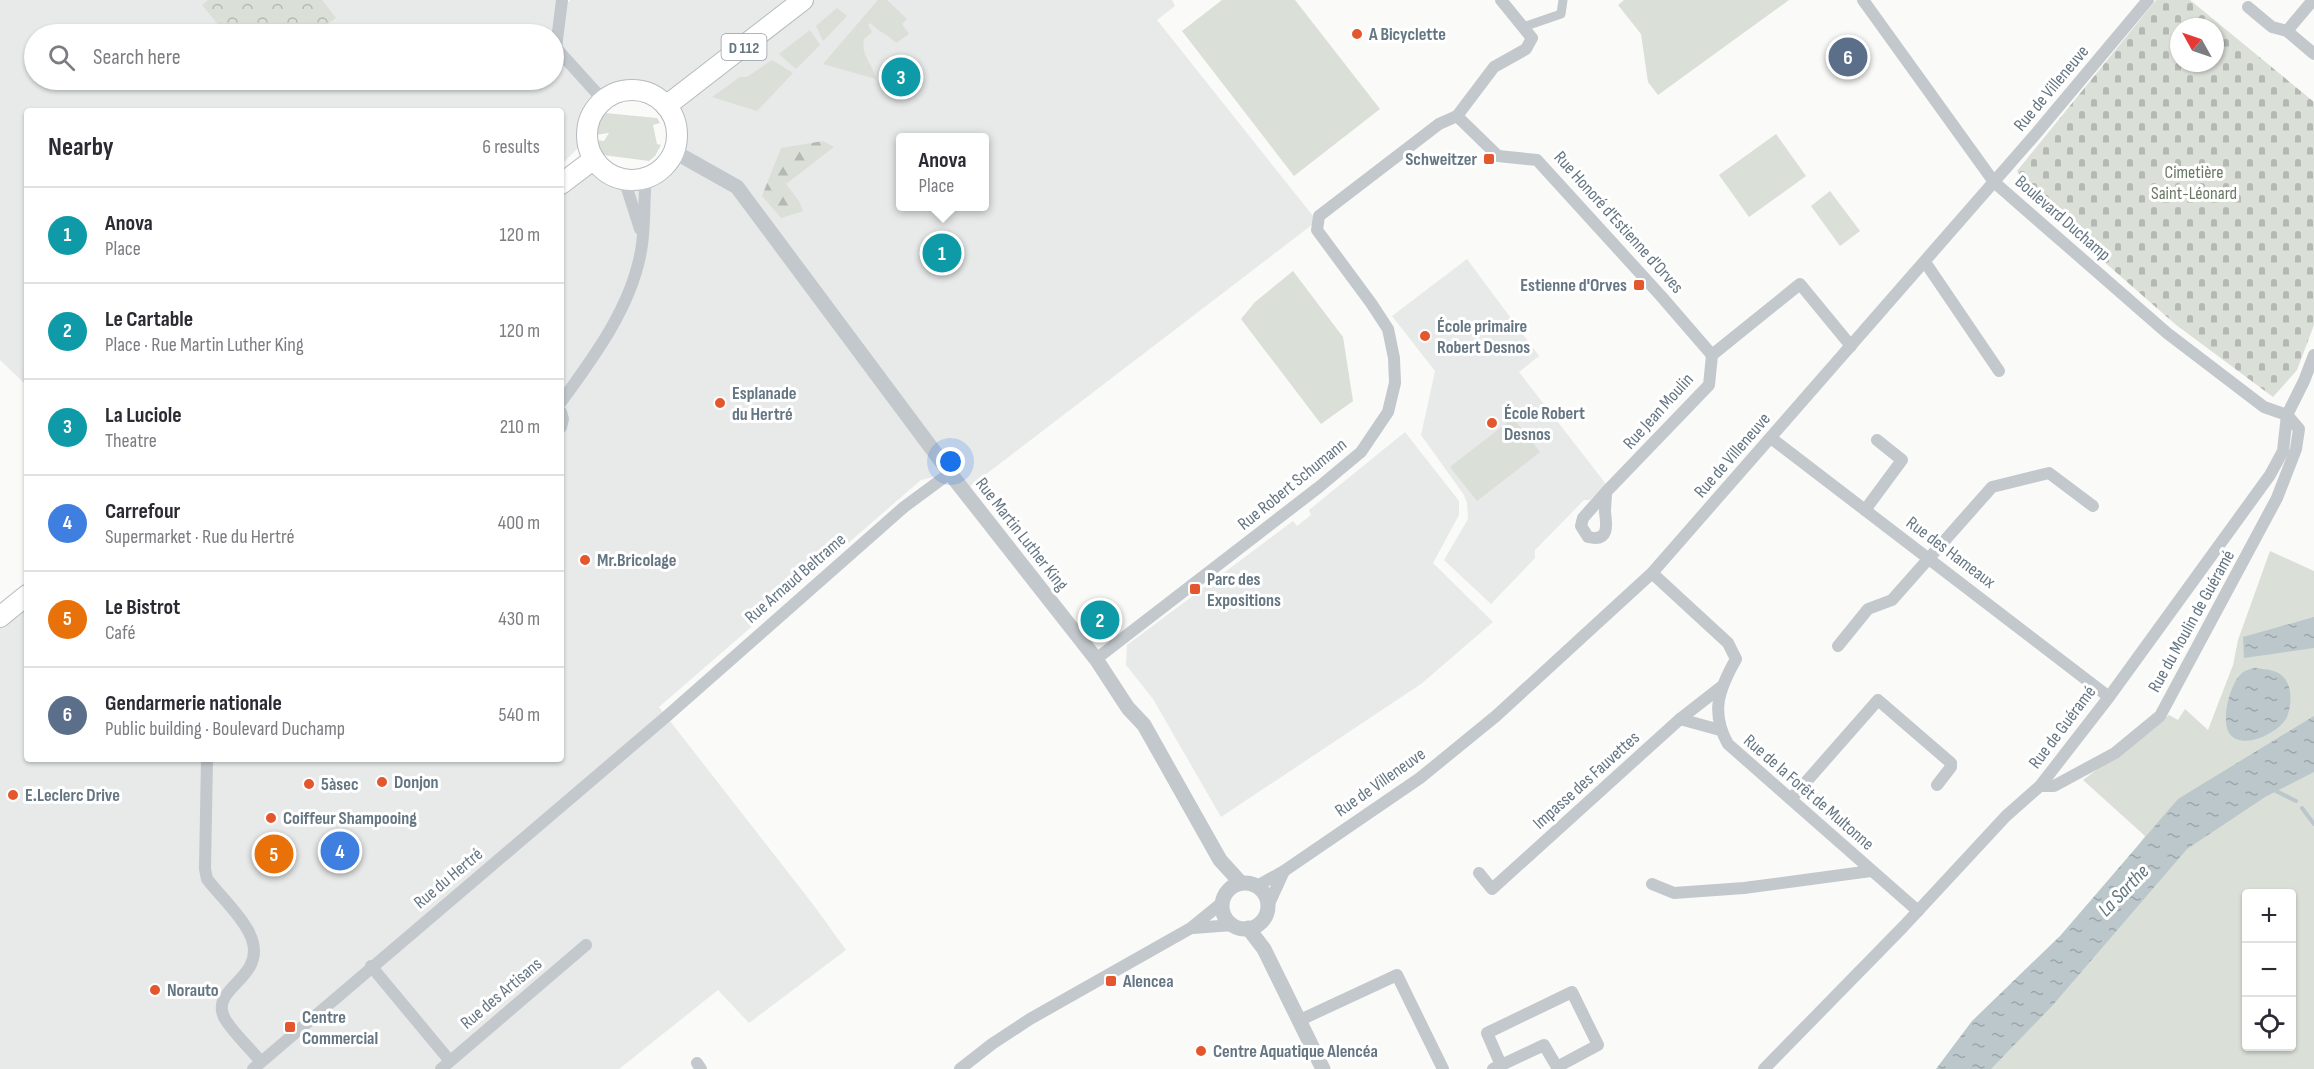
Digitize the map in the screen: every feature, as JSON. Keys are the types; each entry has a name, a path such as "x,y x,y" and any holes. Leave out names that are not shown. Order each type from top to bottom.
{"main road":[{"name":"D 112","path":"666,106 803,0"},
{"path":"639,90 655,96 666,106 672,115 676,130 673,151 660,169 646,177 624,179 604,171 594,159 587,143 588,125 596,108 603,100 616,93 639,90"},
{"path":"564,182 594,159"},
{"path":"0,618 24,598"},
{"path":"0,618 24,605"}],"street":[{"path":"559,24 562,0"},
{"path":"1457,116 1494,67 1526,49 1532,38 1502,0"},
{"path":"1523,27 1561,14 1563,0"},
{"name":"Boulevard Duchamp","path":"1863,0 1994,182 2167,333 2264,406 2287,415"},
{"name":"Rue de Villeneuve","path":"1257,886 1284,872 1420,778 1505,708 1652,573 1925,262 2148,0"},
{"path":"2287,31 2313,0"},
{"path":"2248,7 2272,27 2287,31 2314,54"},
{"path":"564,57 603,100"},
{"name":"Rue Honoré d'Estienne d'Orves","path":"1457,116 1498,156 1537,160 1712,355"},
{"name":"Rue Robert Schumann","path":"1100,656 1319,487 1361,452 1373,436 1388,412 1395,383 1394,358 1388,329 1317,230 1318,216 1430,131 1457,116"},
{"name":"Rue Martin Luther King","path":"673,151 737,188 950,473 1038,586 1100,656 1128,708 1144,725 1220,860 1230,892"},
{"path":"564,398 596,355 633,280 641,255 646,177"},
{"path":"624,179 642,235"},
{"path":"1925,262 1999,371"},
{"path":"1712,355 1800,284 1851,346"},
{"name":"Rue Jean Moulin","path":"1606,492 1709,385 1712,355"},
{"name":"Rue de Guéramé","path":"1764,1069 1918,911 2006,816 2040,786 2270,476 2283,451 2287,415 2309,383 2314,355"},
{"name":"Rue du Moulin de Guéramé","path":"2040,786 2054,786 2115,753 2160,716 2277,498 2296,449 2299,429 2287,415"},
{"name":"Rue des Hameaux","path":"1771,438 2109,696"},
{"path":"1864,510 1902,460 1877,440"},
{"name":"Rue Arnaud Beltrame","path":"667,716 878,530 950,473"},
{"path":"1838,646 1868,609 1892,600 1992,487 2049,473 2093,506"},
{"name":"Rue de la Forêt de Multonne","path":"1652,573 1728,643 1736,659 1721,687 1719,705 1720,730 1728,744 1918,911"},
{"name":"Impasse des Fauvettes","path":"1479,873 1492,888 1680,719 1721,687"},
{"path":"1791,799 1878,700 1951,763 1952,767 1937,785"},
{"name":"Rue du Hertré","path":"257,1066 371,966 667,716"},
{"path":"1680,719 1720,730"},
{"path":"207,762 205,869 207,879 249,931 254,952 253,963 246,975 226,995 222,1008 225,1019 257,1066"},
{"path":"1652,884 1674,893 1744,888 1871,871"},
{"path":"1191,928 1248,925 1268,906 1284,872"},
{"path":"960,1069 1030,1019 1191,928 1230,892 1257,886 1263,891 1268,906"},
{"path":"1230,892 1224,915 1248,925 1264,949 1323,1069"},
{"name":"Rue des Artisans","path":"445,1065 586,945"},
{"path":"371,966 445,1065"},
{"path":"1298,1021 1397,975 1443,1069"},
{"path":"1572,992 1598,1045 1557,1067 1544,1045 1497,1067 1486,1033 1572,992"}],"shaded area":[{"path":"0,0 564,0 570,2 570,0 1172,0 1175,6 1157,20 1317,221 964,491 950,473 921,480 659,707 846,950 749,1023 718,990 619,1069 0,1069 0,615 24,596 24,762 564,762 564,182 598,165 613,176 624,179 638,179 654,174 670,157 676,130 672,115 661,101 639,90 609,96 591,111 587,143 581,145 564,162 564,108 24,108 24,383 0,360"},
{"name":"École Robert Desnos","path":"1467,259 1539,356 1519,372 1606,484 1590,500 1584,500 1535,550 1535,558 1491,604 1444,560 1468,519 1467,503 1464,495 1421,435 1435,371 1392,316"},
{"path":"1405,432 1459,501 1459,515 1433,563 1493,622 1421,684 1221,817 1153,699 1126,665 1127,645 1293,521 1297,526 1311,515 1309,510"}],"green space":[{"path":"208,0 322,0 336,18 327,24 218,24 202,5"},
{"path":"878,0 887,0 907,19 902,24 909,34 896,43 871,23 868,25 872,32 864,39 863,45 876,79 823,64"},
{"path":"1222,0 1295,0 1380,109 1294,176 1182,31"},
{"path":"1624,0 1789,0 1658,95 1648,82 1641,34 1618,5"},
{"name":"Cimetière Saint-Léonard","path":"2156,0 2190,0 2212,18 2170,18 2170,72 2224,72 2224,28 2314,102 2314,325 2297,370 2273,397 2175,324 2020,188 2021,178 2017,171"},
{"path":"837,8 847,16 823,41 816,26"},
{"path":"810,30 820,45 796,69 779,54"},
{"path":"772,60 793,73 757,111 712,97 740,77 747,77"},
{"path":"605,113 657,118 660,123 653,125 657,144 661,145 655,156 649,161 603,155 596,140 604,141 609,133 595,135 600,119"},
{"path":"1776,134 1806,176 1749,217 1719,175"},
{"path":"823,141 834,147 786,184 799,201 803,211 781,218 762,196 781,148"},
{"path":"1830,191 1860,231 1840,246 1811,206"},
{"path":"1293,271 1343,337 1353,401 1321,424 1241,319 1255,302"},
{"path":"1513,418 1540,452 1477,501 1450,467"},
{"path":"2270,551 2314,571 2314,1069 1978,1069 2145,836 2083,780 2169,715 2178,720 2185,709 2208,730 2233,665 2238,640"}],"water":[{"path":"2314,617 2314,648 2244,658 2243,637"},
{"path":"2255,668 2273,671 2284,678 2290,690 2290,704 2287,717 2277,728 2260,738 2243,741 2229,733 2226,710 2238,678 2245,671"},
{"name":"La Sarthe","path":"2314,716 2314,772 2265,797 2187,849 2052,1006 1991,1069 1936,1069 1972,1021 2060,936 2178,799"}],"waterway":[{"path":"2272,789 2296,801"},
{"path":"2302,808 2314,824"}],"place":[{"name":"A Bicyclette","path":"1357,34"},
{"name":"Gendarmerie nationale","path":"1848,57"},
{"name":"La Luciole","path":"901,77"},
{"name":"Schweitzer","path":"1489,159"},
{"name":"Anova","path":"942,253"},
{"name":"Estienne d'Orves","path":"1639,285"},
{"name":"École primaire Robert Desnos","path":"1425,336"},
{"name":"Esplanade du Hertré","path":"720,403"},
{"name":"École Robert Desnos","path":"1492,423"},
{"name":"Mr.Bricolage","path":"585,560"},
{"name":"Parc des Expositions","path":"1195,589"},
{"name":"Le Cartable","path":"1100,620"},
{"name":"Donjon","path":"382,782"},
{"name":"5àsec","path":"309,784"},
{"name":"E.Leclerc Drive","path":"13,795"},
{"name":"Coiffeur Shampooing","path":"271,818"},
{"name":"Carrefour","path":"340,851"},
{"name":"Le Bistrot","path":"274,854"},
{"name":"Alencea","path":"1111,981"},
{"name":"Norauto","path":"155,990"},
{"name":"Centre Commercial","path":"290,1027"},
{"name":"Centre Aquatique Alencéa","path":"1201,1051"}]}
